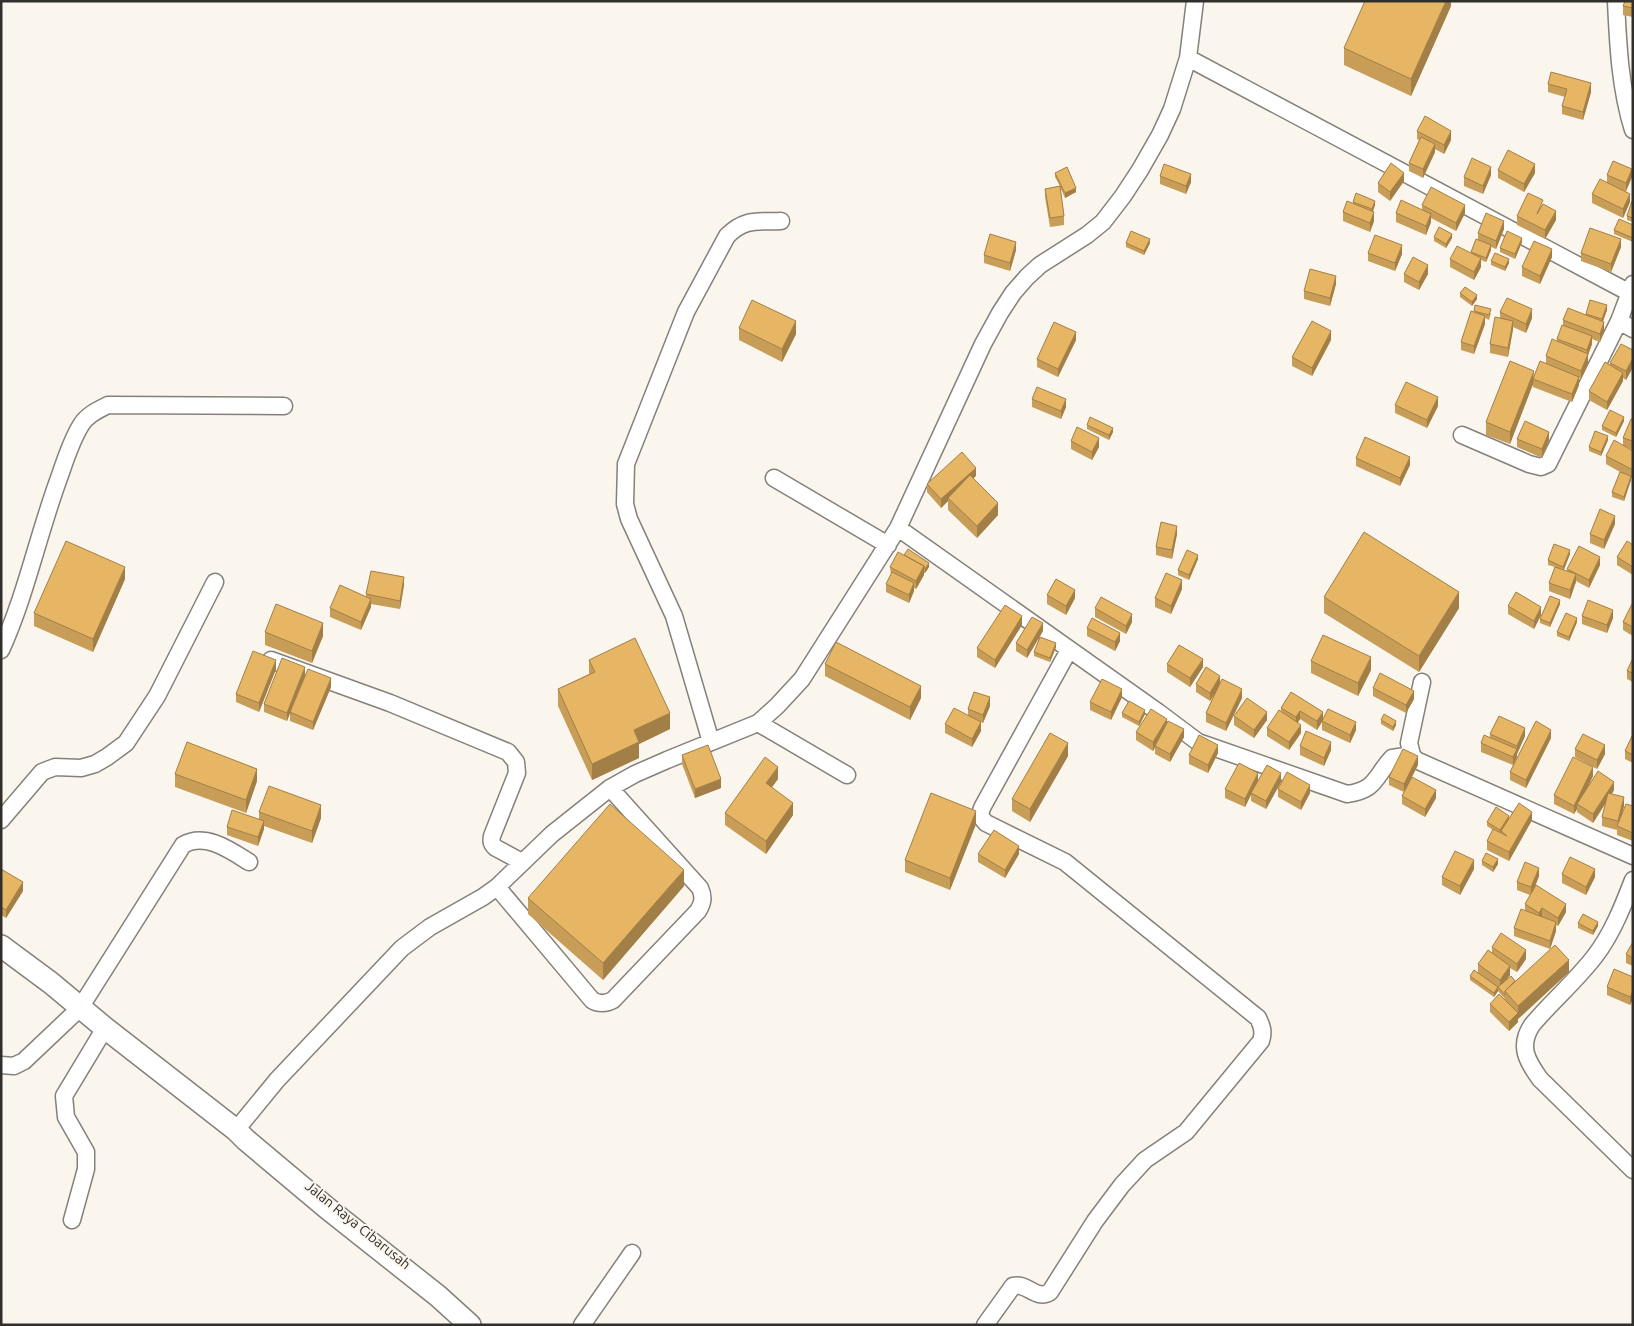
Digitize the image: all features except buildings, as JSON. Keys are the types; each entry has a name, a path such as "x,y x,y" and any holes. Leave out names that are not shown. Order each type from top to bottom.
{"main road":[{"name":"Jalan Raya Cibarusah","path":"1,946 51,983 105,1028 236,1130 327,1208 438,1296 470,1325"},
{"name":"Jalan Raya Cibarusah","path":"236,1130 249,1137 286,1166 329,1203 440,1291 478,1325"}],"street":[{"path":"236,1130 277,1080 402,948 430,927 497,887 572,818 610,788 635,774 758,722 777,706 802,680 898,528 983,344 1013,293 1040,265 1092,231 1108,216 1123,196 1160,135 1172,109 1188,58 1195,1"},
{"path":"1616,1 1620,72 1633,130"},
{"path":"1188,58 1631,289 1626,325 1548,464 1541,467 1529,464 1462,435"},
{"path":"711,742 674,616 629,520 626,504 626,464 686,312 728,236 737,226 748,222 781,221"},
{"path":"1,650 21,600 45,514 68,452 81,424 92,412 108,405 284,406"},
{"path":"774,478 888,545"},
{"path":"898,528 1198,742 1347,794 1368,788 1377,780 1392,758 1412,755"},
{"path":"1,820 42,772 55,767 81,768 95,764 107,758 126,743 157,696 215,582"},
{"path":"985,1325 1013,1286 1021,1285 1038,1294 1050,1292 1096,1220 1122,1185 1145,1160 1186,1132 1262,1041 1263,1035 1258,1018 1065,862 986,823 980,817 983,806 1069,650"},
{"path":"271,660 390,703 508,752 516,762 516,773 491,842 492,846 522,862"},
{"path":"1422,682 1409,743 1412,755 1421,763 1633,856"},
{"path":"758,722 847,775"},
{"path":"497,887 592,1000 602,1003 613,1000 698,911 702,898 700,888 610,788"},
{"path":"1,1065 14,1066 24,1061 80,1008 184,845 202,840 211,842 228,849 249,862"},
{"path":"1633,880 1616,922 1605,942 1584,970 1532,1025 1526,1034 1524,1045 1531,1067 1540,1079 1633,1170"},
{"path":"72,1220 86,1169 86,1152 66,1117 64,1096 105,1028"},
{"path":"582,1325 632,1253"}]}
